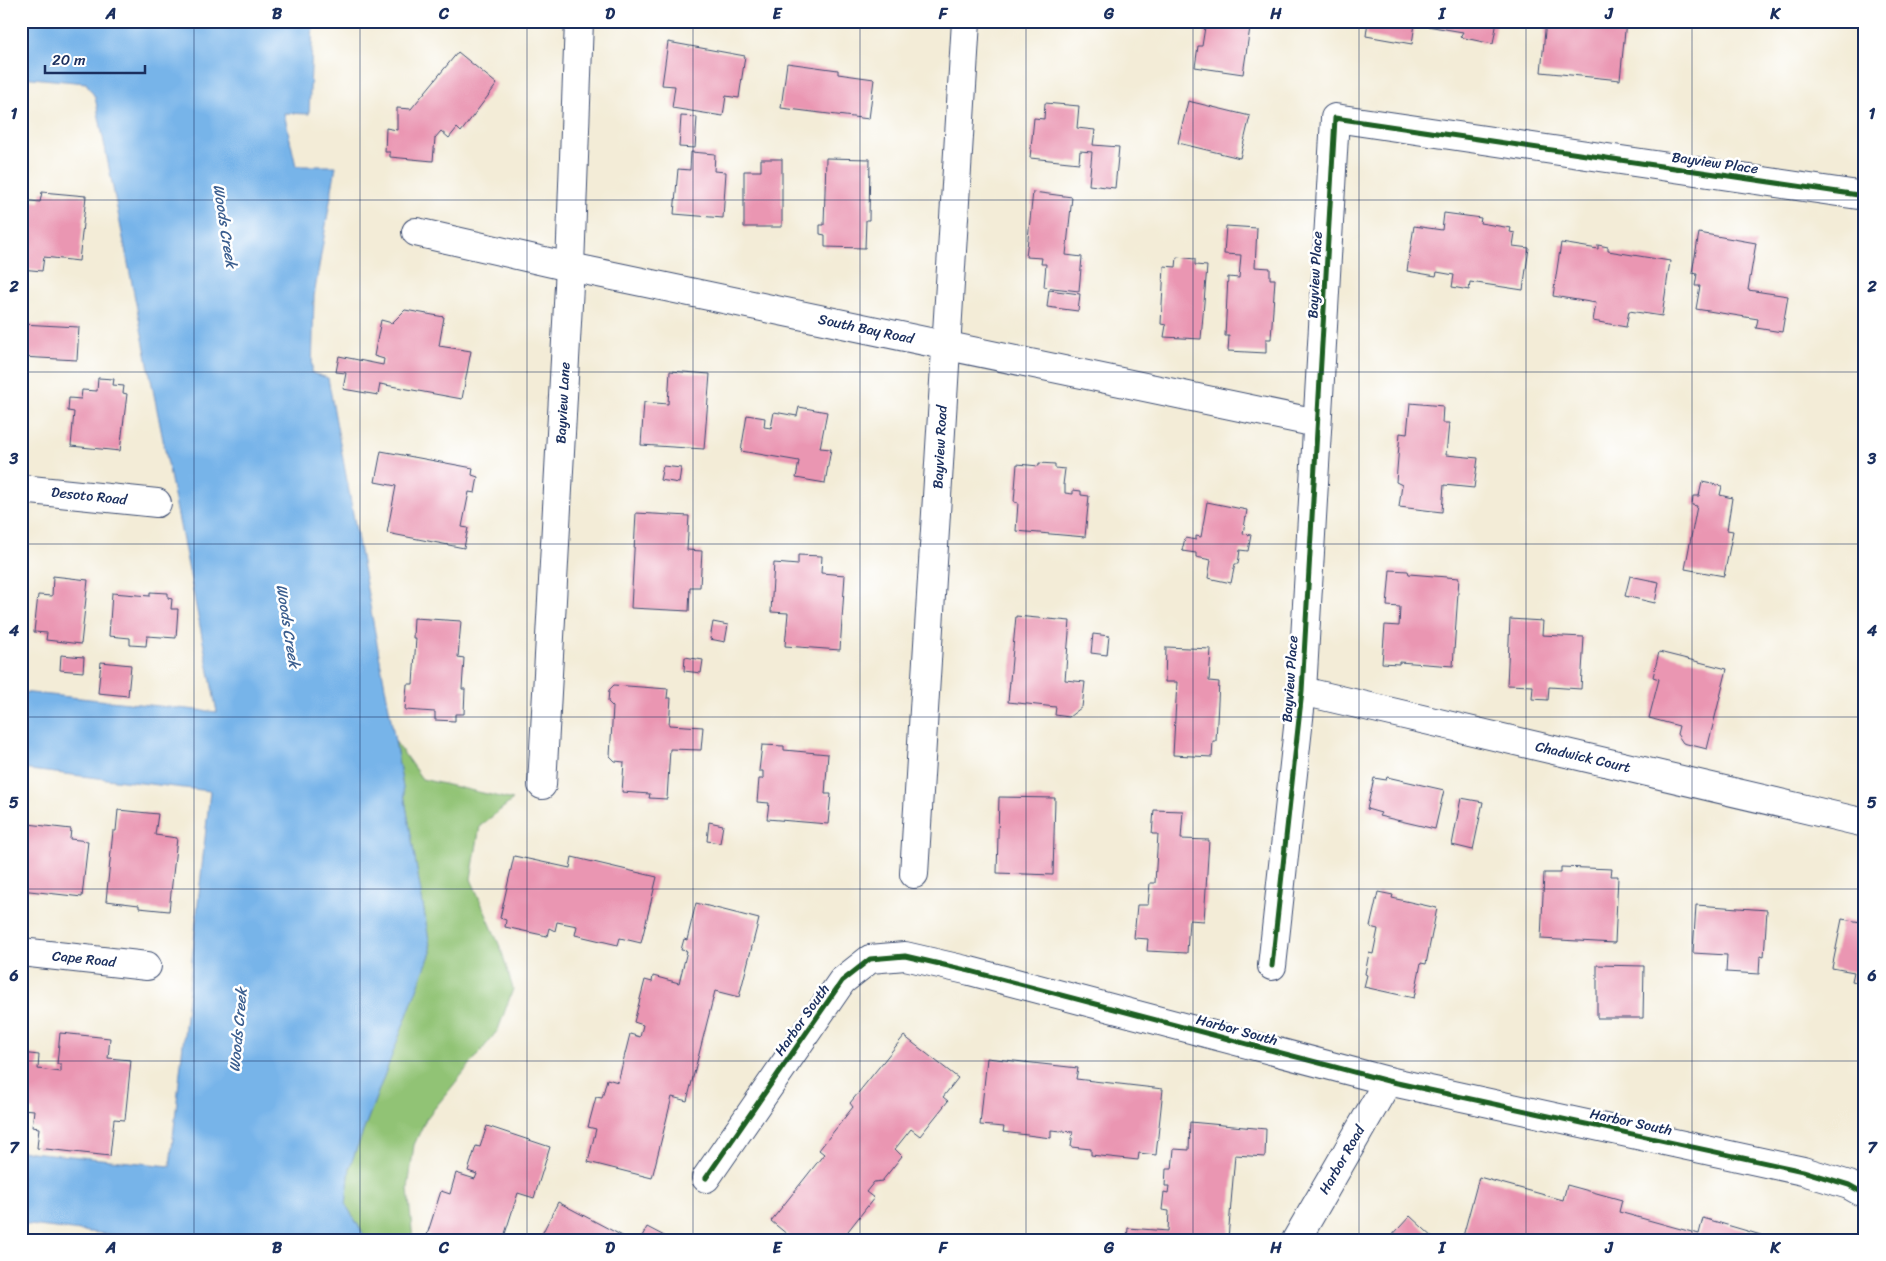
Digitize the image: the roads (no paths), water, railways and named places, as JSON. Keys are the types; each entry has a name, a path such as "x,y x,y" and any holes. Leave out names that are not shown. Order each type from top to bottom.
{"street":[{"name":"Bayview Lane","path":"542,785 570,267 579,21"},
{"name":"Bayview Road","path":"914,874 966,21"},
{"name":"Bayview Place","path":"1272,966 1302,691 1335,118 1865,196"},
{"name":"South Bay Road","path":"416,232 570,267 1317,424"},
{"name":"Desoto Road","path":"21,489 156,503"},
{"name":"Chadwick Court","path":"1302,691 1865,823"},
{"name":"Cape Road","path":"21,952 147,966"},
{"name":"Harbor South","path":"706,1178 842,981 870,959 905,956 1388,1081 1803,1171 1849,1185 1865,1194"},
{"name":"Harbor Road","path":"1296,1240 1388,1081"}],"water":[{"name":"Woods Creek","path":"21,21 313,21 309,114 284,113 296,166 336,166 314,296 312,373 328,378 395,741 431,952 350,1166 346,1205 367,1240 158,1240 21,1224 21,1151 170,1166 210,791 21,769 21,692 217,712 95,97 86,83 21,77"}]}
